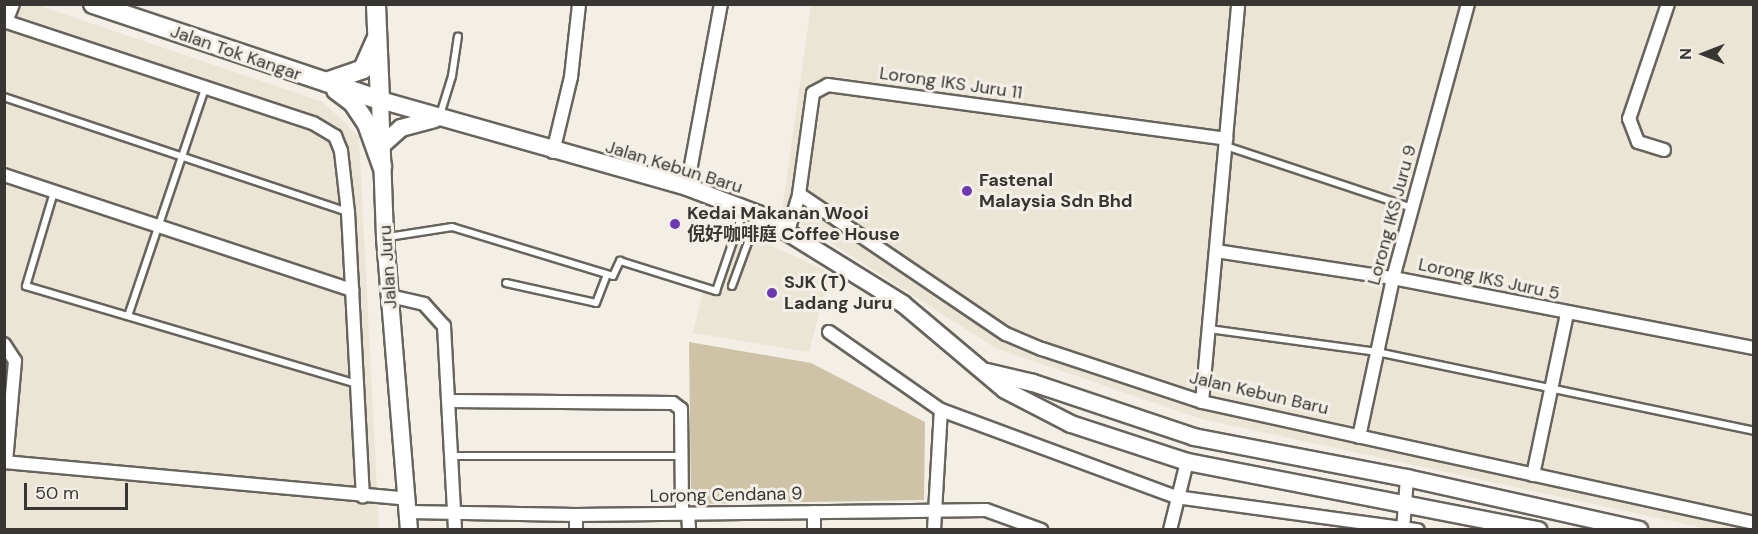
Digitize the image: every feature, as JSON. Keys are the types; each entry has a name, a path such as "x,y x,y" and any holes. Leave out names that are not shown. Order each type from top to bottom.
{"main road":[{"name":"Jalan Juru","path":"376,4 380,100"},
{"name":"Jalan Tok Kangar","path":"95,5 380,100"},
{"path":"324,83 363,69 378,34"},
{"path":"324,83 353,103 367,124 382,166"}],"street":[{"path":"13,4 5,21 313,123 335,136 341,152 348,212 363,497"},
{"path":"553,152 571,77 579,4"},
{"path":"687,188 721,4"},
{"path":"1202,402 1238,4"},
{"name":"Lorong IKS Juru 9","path":"1359,436 1393,278 1468,4"},
{"path":"1664,150 1638,142 1629,119 1668,4"},
{"name":"Lorong IKS Juru 11","path":"788,231 799,194 813,93 828,85 1226,143"},
{"name":"Jalan Kebun Baru","path":"380,100 553,152 687,188 751,211 788,231 903,304 1005,390 1071,424 1187,462 1405,502 1538,530"},
{"name":"Jalan Juru","path":"380,100 385,237 409,530"},
{"path":"381,146 401,128 439,118"},
{"path":"4,175 352,290"},
{"name":"Jalan Kebun Baru","path":"799,194 1006,334 1202,402 1753,522"},
{"name":"Lorong IKS Juru 5","path":"1216,252 1393,278 1567,314 1754,348"},
{"path":"390,296 424,304 444,326 451,401 455,530"},
{"path":"1533,475 1567,314"},
{"path":"829,332 941,410 1176,497 1418,530"},
{"path":"4,344 15,361 5,462"},
{"name":"Jalan Kebun Baru","path":"986,372 1033,383 1194,438 1407,478 1639,530"},
{"path":"451,401 664,400 681,409 685,514 689,530"},
{"path":"934,530 941,410"},
{"name":"Lorong Cendana 9","path":"5,462 363,497 454,512 685,514 986,510 1041,530"},
{"path":"1170,530 1176,497 1187,462"},
{"path":"1403,528 1407,478"},
{"path":"814,512 814,530"},
{"path":"576,514 576,530"},
{"path":"1751,530 1753,522"}],"lane":[{"path":"439,118 452,76 458,36"},
{"path":"128,316 205,88"},
{"path":"4,97 348,212"},
{"path":"1226,143 1412,208"},
{"path":"54,191 26,286 357,384"},
{"path":"385,237 452,227 607,275 612,276 620,261 716,291 751,211"},
{"path":"732,286 751,211"},
{"path":"506,283 596,303 607,275"},
{"path":"1209,328 1377,352 1754,431"},
{"path":"453,456 682,456"}],"shaded area":[{"path":"4,5 37,5 323,102 359,137 379,529 5,529"},
{"path":"811,5 1753,5 1753,529 1708,529 1202,419 997,349 782,212"},
{"name":"SJK (T) Ladang Juru","path":"741,231 830,273 809,352 693,333 703,291 718,294"},
{"path":"689,342 811,363 925,422 924,500 691,504"}],"place":[{"name":"Fastenal Malaysia Sdn Bhd","path":"967,191"},
{"name":"Kedai Makanan Wooi 倪好咖啡庭 Coffee House","path":"675,224"},
{"name":"SJK (T) Ladang Juru","path":"772,293"}]}
